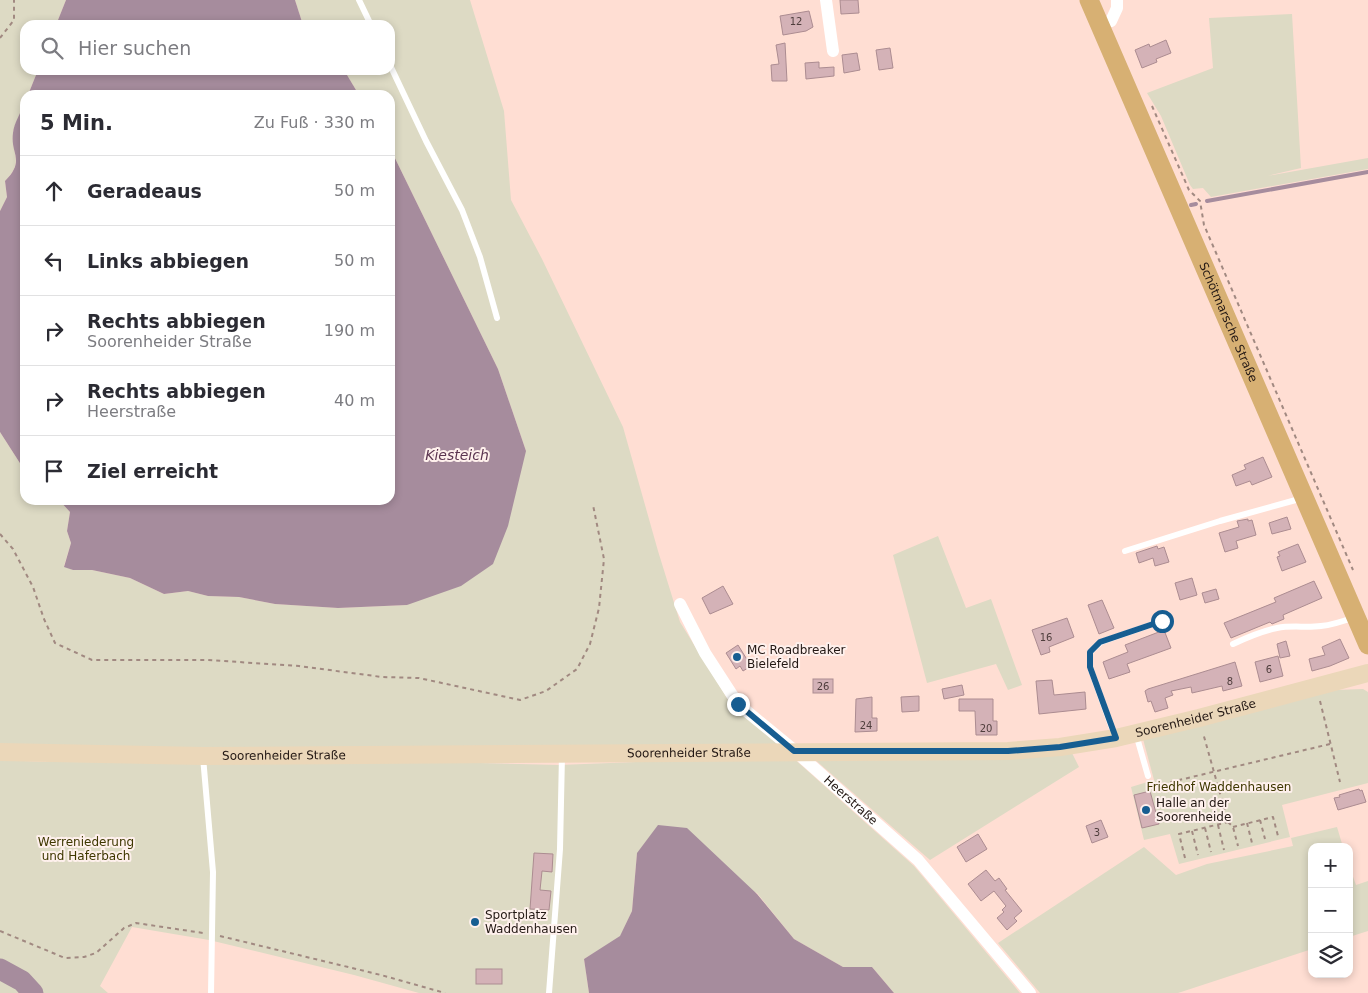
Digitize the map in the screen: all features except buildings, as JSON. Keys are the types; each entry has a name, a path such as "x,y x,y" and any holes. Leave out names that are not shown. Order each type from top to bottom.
{"main road":[{"name":"Schötmarsche Straße","path":"1089,0 1368,646"},
{"name":"Soorenheider Straße","path":"0,752 203,756 1008,751 1060,747 1136,734 1368,674"}],"street":[{"path":"826,0 833,51"},
{"path":"1111,21 1117,0"},
{"name":"Heerstraße","path":"680,604 705,653 738,704 918,860 1030,993"}],"lane":[{"path":"359,0 369,20"},
{"path":"395,75 462,210 480,257 497,318"},
{"path":"1125,551 1220,521 1304,498"},
{"path":"1233,644 1261,632 1278,628 1320,626 1355,617"},
{"path":"1116,738 1090,667 1090,652 1100,642 1162,621"},
{"path":"1136,734 1148,776"},
{"path":"549,993 560,849 562,754"},
{"path":"203,756 213,872 211,993"}],"path":[{"path":"0,38 14,20 14,0"},
{"path":"0,534 13,549 33,587 55,643 92,660 208,660 299,666 382,677 419,678 520,700 546,691 576,669 590,644 599,608 604,559 594,506"},
{"path":"1316,686 1340,782"},
{"path":"1199,718 1228,822 1233,827 1238,846"},
{"path":"1148,776 1150,787 1330,744"},
{"path":"1233,827 1273,817 1278,836"},
{"path":"1260,820 1265,839"},
{"path":"1185,858 1179,834 1228,822"},
{"path":"1247,824 1252,843"},
{"path":"1218,825 1224,850"},
{"path":"1205,828 1211,852"},
{"path":"1192,831 1198,855"}],"green space":[{"path":"0,0 66,0 58,20 20,20 20,75 36,75 30,90 20,90 20,113 13,133 16,163 5,181 7,197 0,211"},
{"path":"295,0 470,0 504,111 511,200 542,259 623,427 680,622 730,703 780,745 92,748 0,745 0,432 20,463 20,505 64,505 70,512 67,531 71,543 64,566 73,570 92,570 130,578 164,594 188,591 208,596 239,597 275,604 338,608 407,605 526,451 498,369 395,158 395,90 356,90 347,75 395,75 395,20 301,20"},
{"path":"1292,14 1301,168 1267,176 1368,158 1368,169 1211,197 1203,188 1193,189 1161,116 1147,93 1213,68 1209,18"},
{"path":"938,536 966,608 991,599 1022,685 1008,690 996,664 927,683 893,555"},
{"name":"Friedhof Waddenhausen","path":"1363,689 1368,692 1368,783 1282,805 1290,837 1179,864 1170,834 1144,840 1131,787 1154,780 1143,739 1335,690"},
{"path":"1072,753 1079,767 930,860 813,758"},
{"name":"Werreniederung und Haferbach","path":"791,756 914,866 1020,993 894,993 872,967 843,967 794,939 757,893 637,853 632,911 620,937 584,959 589,993 419,993 354,975 209,940 132,927 100,986 108,993 0,993 0,760 49,762 480,763 559,765"},
{"path":"1337,827 1342,843 1308,843 1308,950 1178,993 1040,993 998,943 1144,847 1176,875 1207,864 1293,846 1291,838"},
{"path":"1353,877 1356,885 1368,881 1368,931 1353,936"}],"water":[{"path":"66,0 295,0 301,20 58,20"},
{"path":"36,75 347,75 356,90 30,90"},
{"path":"20,113 20,463 0,432 0,211 7,197 5,181 15,168 16,157 13,140 16,121"},
{"name":"Kiesteich","path":"395,158 498,369 526,451 508,526 493,564 461,586 407,605 338,608 275,604 239,597 208,596 188,591 164,594 130,578 92,570 73,570 64,567 71,543 67,531 70,512 64,505 395,505"},
{"path":"658,825 687,828 757,894 794,939 843,967 872,967 894,993 589,993 584,959 620,936 632,911 637,853"}],"waterway":[{"path":"1207,201 1368,172"},
{"path":"1191,205 1196,204"},
{"path":"0,969 22,981 33,993"}],"place":[{"name":"MC Roadbreaker Bielefeld","path":"737,657"},
{"name":"Halle an der Soorenheide","path":"1146,810"},
{"name":"Sportplatz Waddenhausen","path":"475,922"}],"route":[{"path":"738,704 794,751 1008,751 1060,747 1116,738 1090,667 1090,652 1100,642 1162,621"}]}
